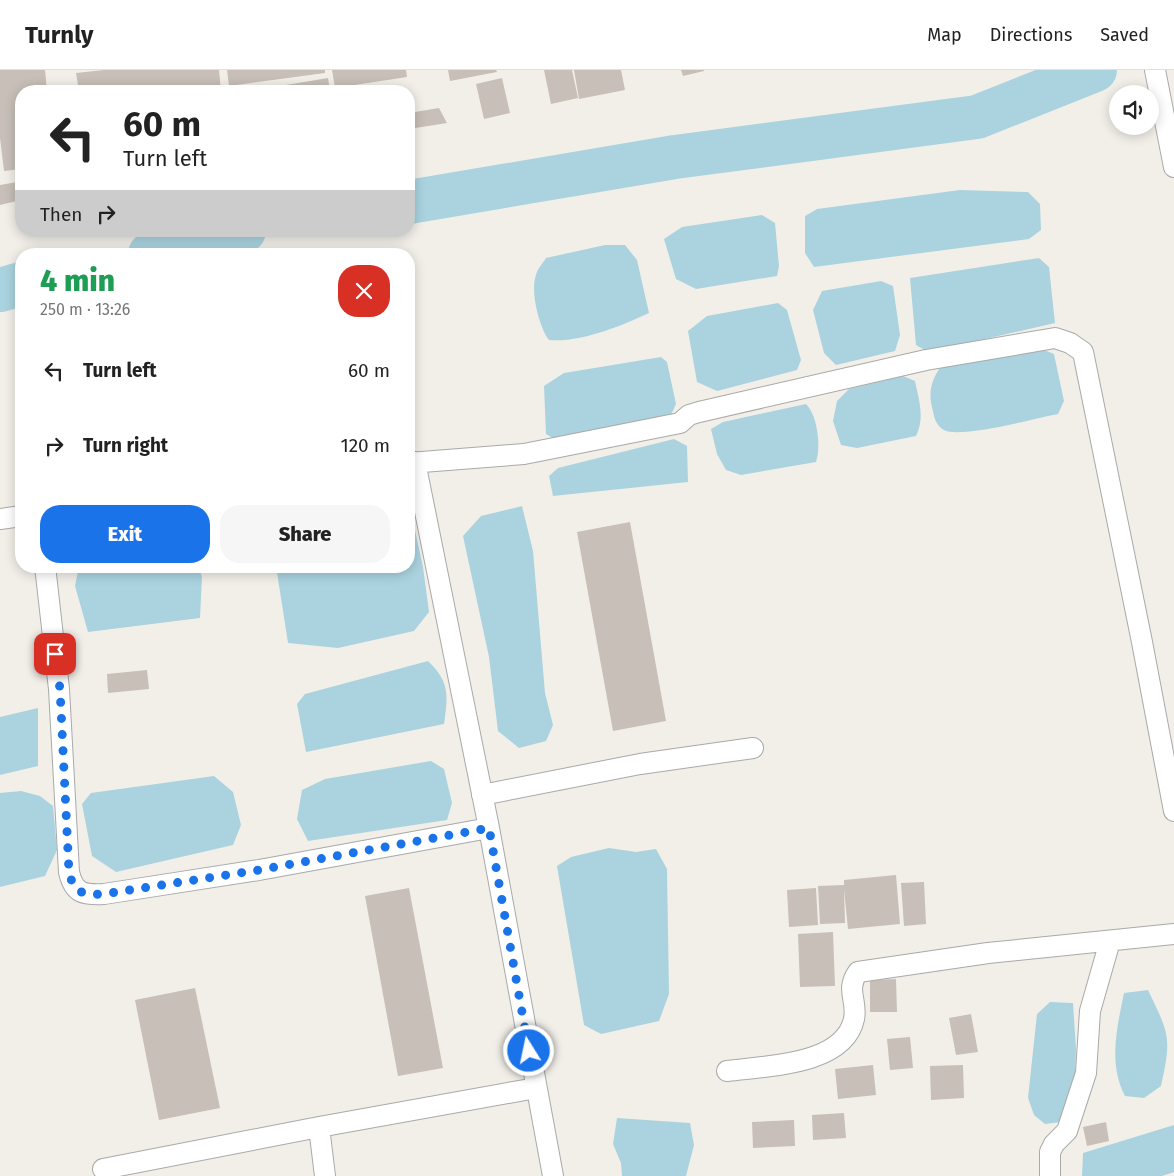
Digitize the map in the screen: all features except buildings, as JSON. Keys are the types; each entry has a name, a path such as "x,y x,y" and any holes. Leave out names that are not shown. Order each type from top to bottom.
{"street":[{"path":"1156,75 1174,166"},
{"path":"415,462 524,454 680,423 689,416 699,412 926,360 1056,338 1070,343 1083,352 1174,811"},
{"path":"415,476 489,828 553,1176"},
{"path":"0,519 15,517"},
{"path":"46,573 60,689 69,872 72,884 77,890 87,895 104,894 259,870 489,828"},
{"path":"482,795 640,764 753,748"},
{"path":"727,1071 802,1060 836,1046 850,1033 854,1017 852,981 858,972 988,953 1174,934"},
{"path":"1050,1176 1050,1152 1054,1144 1067,1131 1086,1073 1090,1011 1110,941"},
{"path":"103,1169 319,1127 536,1088"},
{"path":"319,1127 325,1176"}],"water":[{"path":"960,190 1028,192 1040,204 1041,230 1029,239 814,267 805,253 805,216 817,209"},
{"path":"762,215 775,223 779,266 777,276 696,289 676,279 664,239 682,227"},
{"path":"605,245 625,245 637,260 649,313 613,328 587,336 574,339 549,340 536,309 534,282 539,268 546,258"},
{"path":"1039,258 1049,267 1055,323 928,352 916,345 910,278"},
{"path":"881,281 893,286 900,335 895,351 836,365 824,353 813,310 822,291"},
{"path":"778,303 787,310 801,360 797,370 717,391 697,382 688,331 707,316"},
{"path":"1042,349 1054,354 1064,401 1058,414 999,427 965,432 952,432 944,430 939,426 934,417 930,396 933,381 940,368"},
{"path":"661,357 667,362 676,404 671,415 558,441 546,434 544,386 564,373"},
{"path":"903,376 915,381 921,416 916,436 857,448 841,445 833,421 837,401 849,389"},
{"path":"806,404 816,424 818,448 816,462 741,475 726,470 717,454 711,429 723,422"},
{"path":"674,439 687,446 688,482 553,496 549,476 558,468"},
{"path":"522,506 533,551 545,693 553,725 546,741 519,748 498,731 489,657 463,536 481,516"},
{"path":"415,530 423,567 429,612 414,631 338,648 288,643 277,573 415,573"},
{"path":"78,573 201,573 202,577 200,618 88,632 75,586"},
{"path":"428,661 440,676 446,690 444,724 306,752 297,704 305,694"},
{"path":"38,708 38,766 0,775 0,717"},
{"path":"431,761 444,769 452,803 447,820 308,841 297,819 302,790 325,779"},
{"path":"214,776 233,792 241,825 233,845 116,872 92,856 82,804 91,793"},
{"path":"21,791 40,796 53,806 57,850 45,876 0,887 0,793"},
{"path":"609,848 636,852 656,849 667,869 669,994 659,1021 601,1034 584,1025 557,866 571,857"},
{"path":"1148,990 1167,1036 1167,1057 1161,1086 1144,1098 1125,1096 1120,1084 1115,1058 1117,1032 1124,993"},
{"path":"1050,1002 1073,1003 1076,1049 1075,1077 1061,1122 1045,1124 1034,1115 1028,1098 1037,1014"},
{"path":"617,1118 690,1123 694,1145 686,1176 622,1176 621,1163 613,1144"},
{"path":"1174,1125 1174,1172 1162,1176 1082,1176 1083,1153"}],"waterway":[{"path":"415,201 675,157 977,117 1095,70"},
{"path":"175,248 219,237"},
{"path":"0,290 15,286"}],"route":[{"path":"55,654 60,689 69,872 72,884 77,890 87,895 104,894 259,870 489,828 529,1051"}]}
